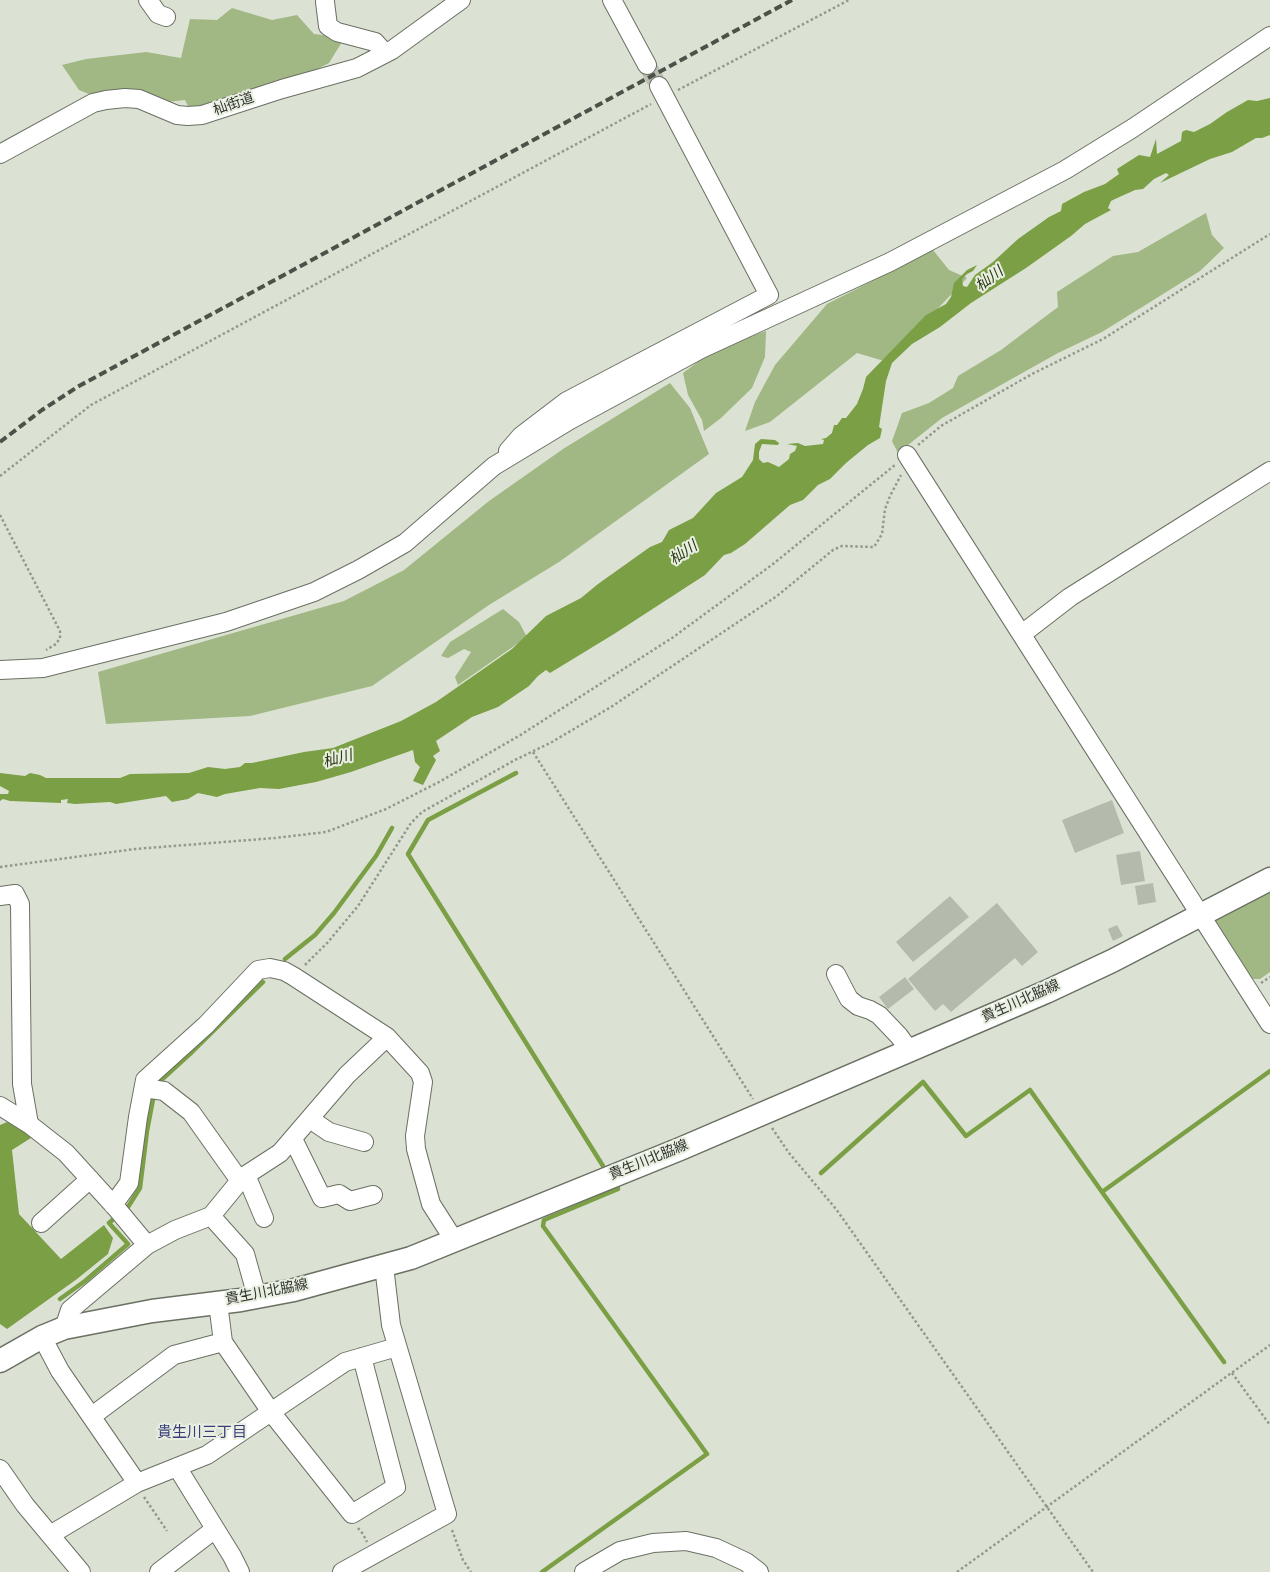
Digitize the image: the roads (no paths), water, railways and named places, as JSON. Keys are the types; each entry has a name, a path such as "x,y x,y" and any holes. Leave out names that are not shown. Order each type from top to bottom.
{"main road":[{"name":"貴生川北脇線","path":"0,1361 42,1337 64,1328 294,1290 411,1258 910,1051 1112,961 1270,879"}],"street":[{"path":"148,0 158,14 166,17"},
{"name":"杣街道","path":"0,154 93,103 125,98 139,99 177,115 202,115 282,89 357,68 385,53 461,0"},
{"path":"612,0 647,65"},
{"path":"325,2 328,26 337,32 375,42 385,53"},
{"path":"494,466 570,420 702,349 890,262 1065,170 1133,128 1270,36"},
{"path":"0,670 43,668 109,652 226,622 314,592 405,543 494,466 521,436 567,401 769,295 662,92"},
{"path":"910,461 1270,1024"},
{"path":"1022,634 1070,597 1270,471"},
{"path":"0,896 15,894 20,904 22,1084 29,1124"},
{"path":"118,1211 129,1183 145,1080 206,1025 258,970 270,968 284,971 293,976 387,1037 420,1073 423,1082 415,1136 416,1149 431,1204 454,1240"},
{"path":"836,974 849,999 858,1006 879,1014 910,1051"},
{"path":"64,1328 70,1310 146,1245 175,1230 211,1216 243,1178 280,1153 347,1075 387,1037"},
{"path":"144,1088 164,1091 191,1112 243,1178 264,1218"},
{"path":"0,1106 29,1124 66,1153 146,1245"},
{"path":"310,1119 329,1132 364,1142"},
{"path":"293,1139 322,1198 339,1194 350,1201 373,1195"},
{"path":"41,1223 90,1180"},
{"path":"211,1216 244,1254 257,1296"},
{"path":"342,1572 447,1514 391,1325 384,1266"},
{"path":"218,1303 223,1342 271,1412 352,1514 396,1486 362,1357"},
{"path":"42,1337 60,1371 138,1483"},
{"path":"92,1416 174,1355 223,1342"},
{"path":"50,1535 138,1483 207,1455 345,1362 397,1347"},
{"path":"178,1467 240,1572"},
{"path":"0,1469 25,1505 81,1572"},
{"path":"159,1572 215,1529"},
{"path":"584,1572 620,1551 653,1543 686,1541 723,1552 746,1562 758,1572"}],"water":[{"name":"杣川","path":"1270,98 1270,135 1256,138 1232,152 1210,159 1160,183 1169,175 1166,173 1154,179 1143,189 1135,190 1111,201 1108,208 1111,210 1085,224 1026,268 912,344 892,363 886,381 879,427 882,429 880,438 846,463 830,479 818,485 803,500 790,505 745,544 724,555 705,575 550,673 546,670 529,686 498,707 472,717 436,741 440,751 433,756 436,760 423,785 413,781 420,767 415,762 413,750 316,782 279,789 260,788 217,797 198,793 188,799 172,802 166,796 116,804 110,802 75,804 67,803 68,799 61,800 61,803 10,801 3,799 0,801 0,794 8,794 9,791 0,786 0,773 25,776 30,773 46,778 120,778 130,774 189,773 208,767 225,769 240,767 245,763 333,748 401,721 436,702 512,649 546,616 581,598 650,547 662,542 669,530 693,518 716,493 742,477 753,460 755,444 761,439 775,440 779,443 778,445 762,444 759,459 763,463 768,462 779,467 789,459 790,454 795,451 797,446 787,444 798,443 805,446 823,444 824,440 821,439 826,438 832,433 834,425 837,425 842,418 846,418 857,404 866,377 926,315 946,304 951,297 954,283 967,270 977,265 973,271 962,279 963,286 967,287 975,275 993,262 1018,239 1049,217 1061,211 1062,204 1084,192 1105,184 1119,174 1117,169 1139,155 1150,157 1156,139 1157,154 1181,141 1182,132 1186,130 1194,132 1248,100 1257,101"},
{"path":"7,1122 34,1136 12,1150 19,1214 61,1259 104,1225 113,1238 108,1254 77,1279 7,1329 0,1324 0,1125"}],"waterway":[{"path":"516,773 428,820 408,854 603,1166"},
{"path":"285,959 315,935 334,913 376,856 392,828"},
{"path":"157,1084 263,982"},
{"path":"1224,1362 1102,1192 1270,1071"},
{"path":"821,1173 923,1082 966,1136 1030,1090 1102,1192"},
{"path":"123,1211 128,1207 140,1188 154,1094"},
{"path":"542,1572 707,1454 543,1226 544,1220 618,1189 617,1186"},
{"path":"60,1299 85,1281 128,1244 109,1223 117,1216"}],"tunnel":[{"path":"647,65 659,86"}],"railway":[{"path":"0,442 42,410 79,386 792,0"}],"district":[{"name":"貴生川三丁目","path":"202,1434"}]}
